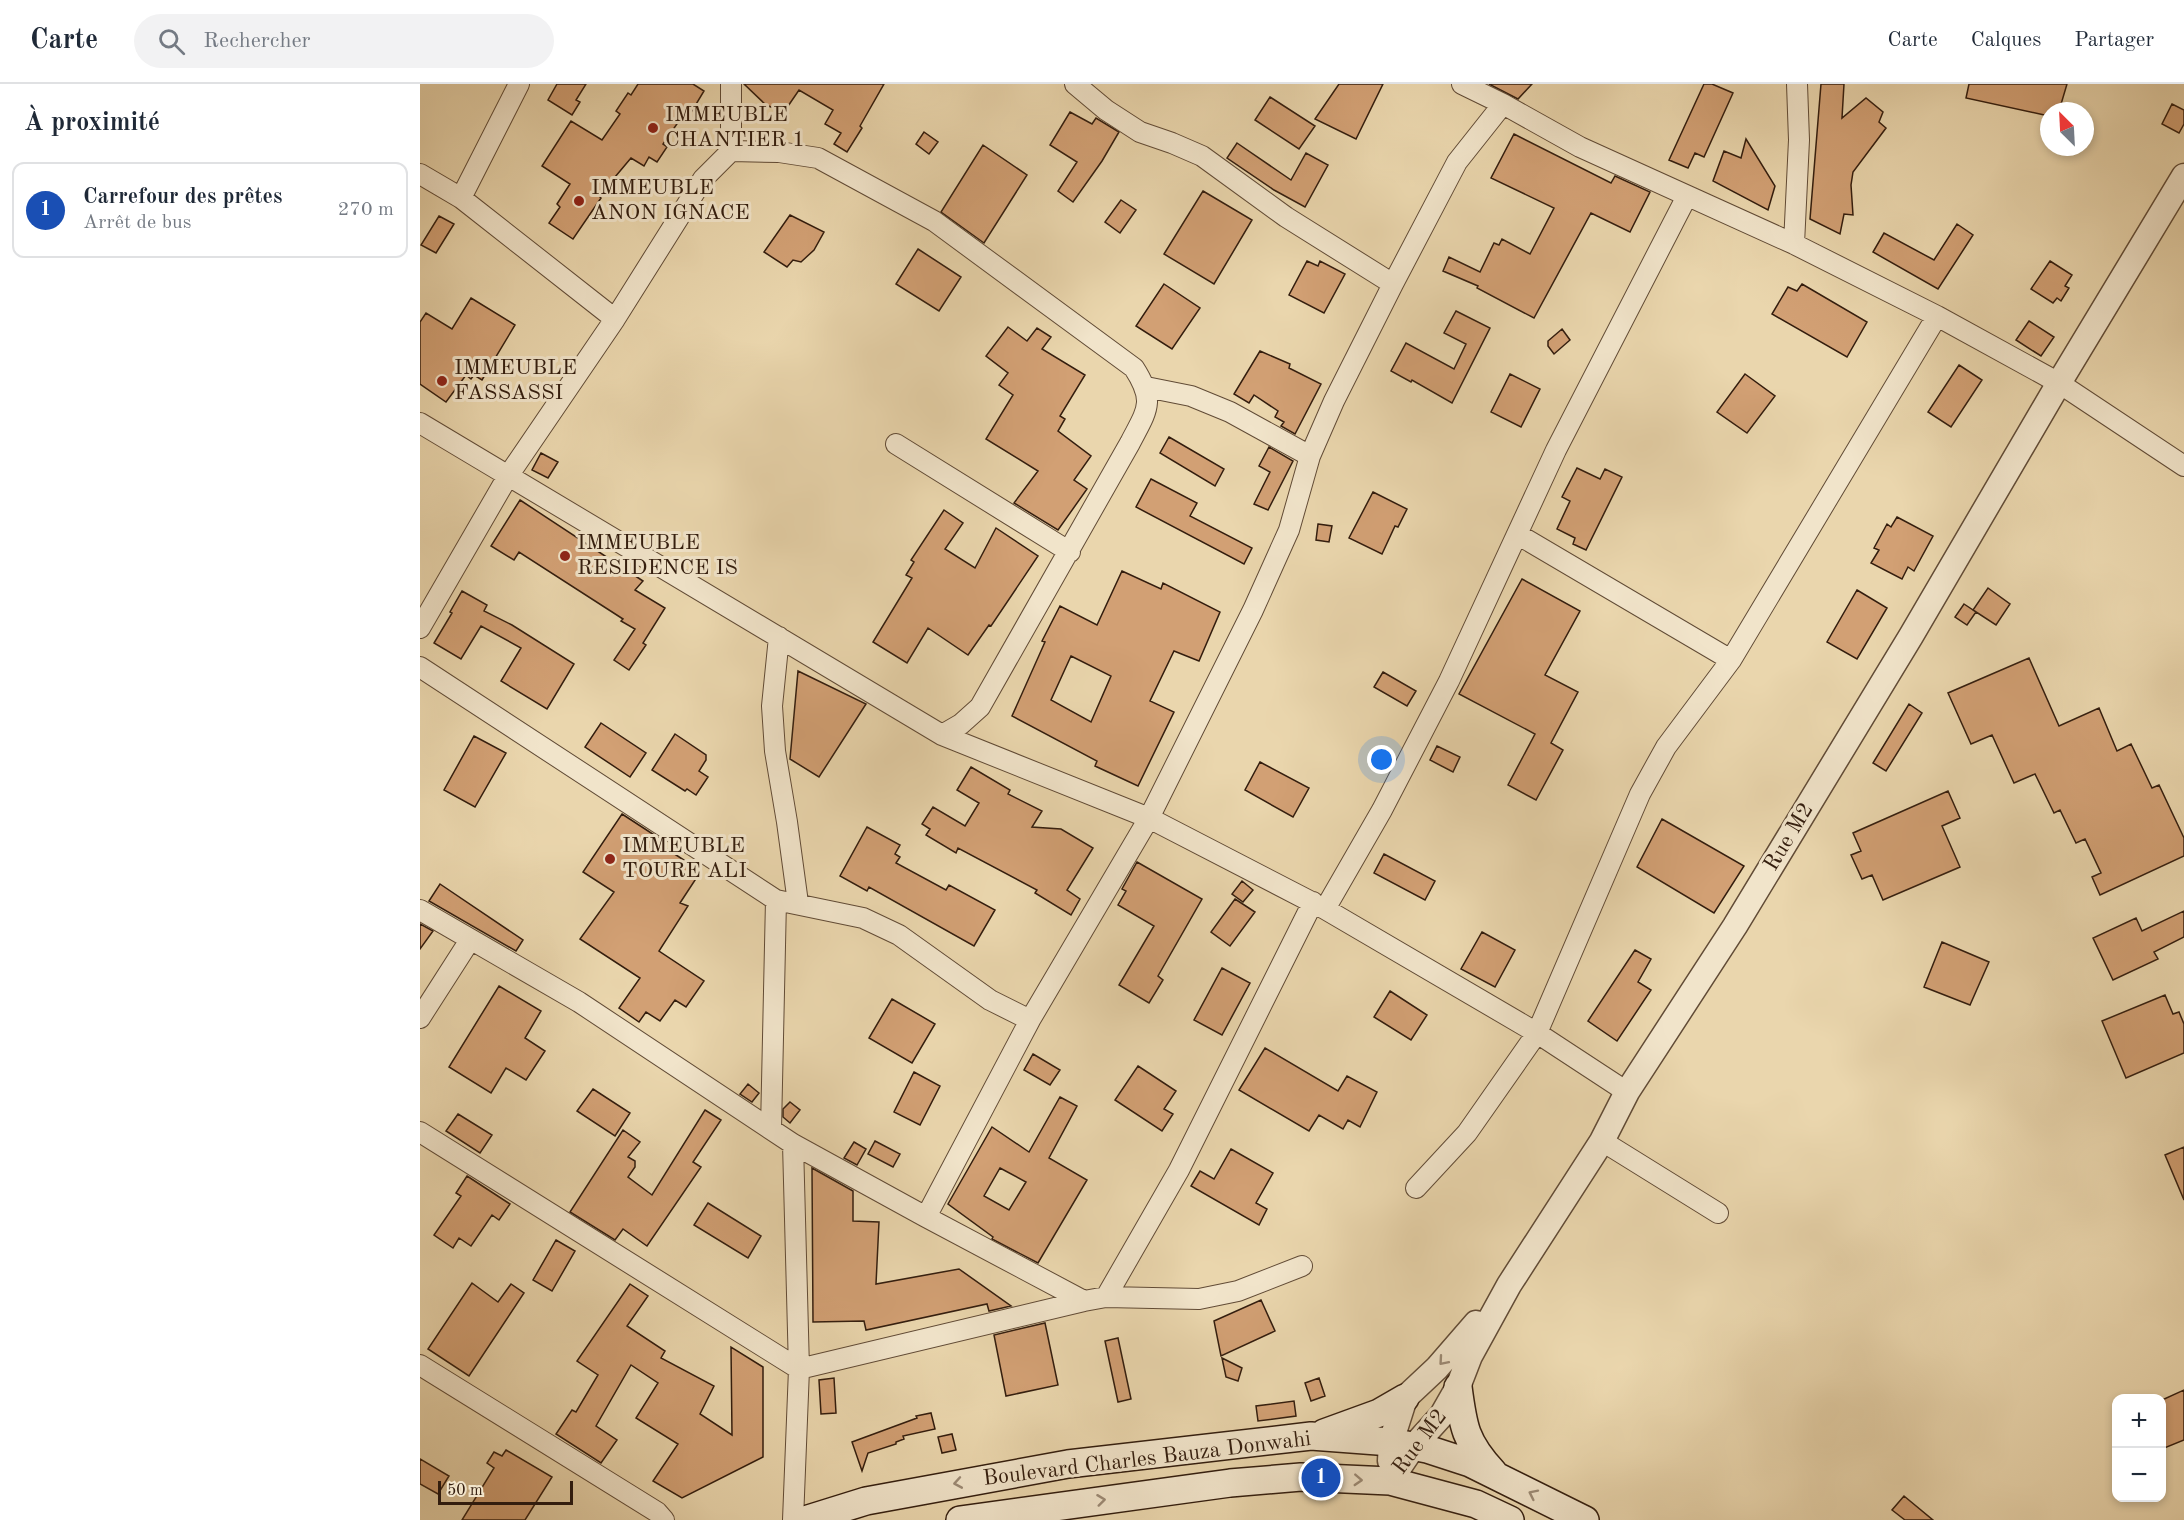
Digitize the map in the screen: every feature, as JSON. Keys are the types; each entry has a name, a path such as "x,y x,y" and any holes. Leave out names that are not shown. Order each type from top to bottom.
{"main road":[{"path":"1458,1388 1466,1436 1480,1458 1498,1477"},
{"path":"1311,1436 1379,1413 1405,1398"},
{"name":"Boulevard Charles Bauza Donwahi","path":"805,1520 866,1501 1068,1464 1311,1436 1402,1444 1470,1463 1585,1520"},
{"name":"Boulevard Charles Bauza Donwahi","path":"960,1520 1230,1483 1301,1477 1390,1481 1476,1504 1510,1520"}],"street":[{"path":"461,198 519,84"},
{"path":"731,84 731,151"},
{"path":"1075,84 1106,110 1140,132 1202,156 1286,217 1393,284"},
{"path":"1462,84 1580,147 1794,244 1936,316 2059,383 2184,466"},
{"path":"1794,244 1799,140 1797,84"},
{"path":"926,1217 1030,1020 1149,818 1253,610 1289,530 1310,456 1334,401 1393,284 1457,162 1503,104"},
{"path":"420,628 508,476 615,319 703,178 731,151 779,152 818,158 934,221 1134,368 1146,387 1147,409 1070,552 980,707 962,724 942,735"},
{"path":"420,174 461,198 615,319"},
{"name":"Rue M2","path":"1402,1444 1442,1415 1458,1388 1470,1356 1509,1285 1602,1141 1627,1092 1735,926 1911,636 2059,383 2184,176"},
{"path":"1106,1297 1179,1170 1319,905 1382,810 1449,681 1556,450 1686,196"},
{"path":"1416,1188 1467,1133 1537,1033 1640,794 1666,747 1731,660 1936,316"},
{"path":"1146,387 1191,396 1230,412 1310,456"},
{"path":"420,423 942,735 1149,818 1319,905 1537,1033 1627,1092"},
{"path":"896,444 1070,552"},
{"path":"1517,534 1731,660"},
{"path":"779,637 772,706 773,729 798,903"},
{"path":"420,667 776,900 863,918 898,935 990,1000 1030,1020"},
{"path":"771,1129 776,900"},
{"path":"420,910 579,1002 793,1144 1084,1300"},
{"path":"420,1018 470,940"},
{"path":"420,1132 799,1369 1084,1300 1106,1297 1198,1299 1238,1291 1302,1266"},
{"path":"1602,1141 1718,1213"},
{"path":"793,1144 799,1369 793,1520"},
{"name":"Rue M2","path":"1390,1481 1402,1444 1405,1398 1437,1368 1509,1285"},
{"path":"421,1368 657,1512 664,1520"}],"building":[{"path":"557,84 586,84 576,100 580,102 572,115 548,100"},
{"path":"638,84 693,84 704,91 686,121 681,118 663,144 667,147 657,162 649,157 644,166 631,158 599,196 601,198 573,239 549,223 560,207 557,204 570,184 542,166 571,121 602,140 620,114 616,111 628,93 631,95"},
{"path":"744,84 884,84 847,152 834,144 841,133 825,124 833,110 799,90 784,112 766,105"},
{"path":"1339,84 1383,84 1356,139 1315,119"},
{"path":"1489,84 1532,84 1518,99"},
{"path":"1704,84 1712,84 1733,93 1704,157 1695,153 1688,168 1669,160"},
{"path":"1821,84 1844,84 1842,118 1866,98 1883,112 1879,122 1886,128 1853,172 1851,185 1853,215 1844,214 1840,234 1810,219"},
{"path":"1969,84 2067,84 2062,102 2040,102 2040,114 1966,98"},
{"path":"1270,97 1315,126 1299,149 1255,120"},
{"path":"2172,104 2184,110 2184,124 2179,133 2162,124"},
{"path":"1070,112 1092,124 1096,118 1119,132 1073,202 1058,191 1077,162 1050,145"},
{"path":"924,132 938,142 929,154 916,144"},
{"path":"1514,134 1611,183 1615,176 1650,192 1630,232 1591,213 1534,318 1477,288 1478,286 1443,271 1449,257 1480,272 1494,243 1499,245 1502,239 1530,254 1554,208 1491,178"},
{"path":"1746,139 1775,186 1768,210 1713,181 1724,151 1741,158"},
{"path":"1237,143 1291,180 1306,153 1328,165 1305,207 1274,190 1227,158"},
{"path":"983,145 1027,175 984,243 941,212"},
{"path":"1203,191 1252,220 1214,284 1164,254"},
{"path":"1121,200 1136,210 1120,233 1105,222"},
{"path":"790,215 824,232 814,250 801,262 793,260 787,267 764,252"},
{"path":"439,216 454,224 436,253 421,245"},
{"path":"1957,224 1973,235 1938,289 1873,252 1884,233 1934,260"},
{"path":"918,249 961,277 939,311 896,284"},
{"path":"1307,261 1318,266 1320,261 1345,274 1324,313 1289,295"},
{"path":"2050,261 2072,275 2065,286 2069,288 2061,301 2057,298 2053,303 2031,289"},
{"path":"1164,284 1200,308 1172,349 1136,326"},
{"path":"1802,284 1867,322 1847,357 1772,314 1788,287 1797,291"},
{"path":"471,298 515,325 482,380 474,375 471,379 466,375 446,402 420,384 420,322 426,313 452,329"},
{"path":"1456,311 1490,328 1452,403 1391,371 1406,343 1454,369 1466,344 1444,333"},
{"path":"2029,321 2054,337 2041,356 2016,340"},
{"path":"1008,327 1027,341 1037,328 1051,337 1042,349 1085,375 1060,416 1065,419 1058,431 1091,456 1074,480 1087,489 1058,530 1014,503 1038,471 986,439 1013,395 999,385 1008,373 986,356"},
{"path":"1562,329 1570,340 1554,354 1548,346 1548,341"},
{"path":"1260,351 1290,364 1289,368 1321,384 1295,434 1281,426 1284,422 1275,417 1278,411 1254,395 1249,403 1234,394"},
{"path":"1959,365 1982,380 1951,427 1928,412"},
{"path":"1510,374 1540,389 1521,427 1491,412"},
{"path":"1745,374 1775,396 1747,433 1717,412"},
{"path":"1169,437 1224,469 1215,486 1160,453"},
{"path":"1269,447 1293,461 1268,510 1254,504 1270,472 1259,466"},
{"path":"541,453 558,462 548,478 532,470"},
{"path":"1577,468 1600,479 1605,469 1622,477 1586,550 1573,544 1575,538 1557,529 1570,501 1562,497"},
{"path":"1151,479 1197,503 1190,516 1252,548 1244,564 1136,507"},
{"path":"1373,492 1407,509 1398,527 1395,526 1382,554 1349,538"},
{"name":"IMMEUBLE RESIDENCE IS","path":"520,500 643,581 635,590 665,608 643,643 646,645 629,670 614,660 635,629 519,552 514,560 491,546"},
{"path":"944,510 963,523 945,549 975,568 996,528 1038,556 991,626 989,625 968,655 928,628 907,663 873,642 912,578 906,575 914,562 911,560"},
{"path":"1897,517 1933,536 1914,571 1908,567 1902,579 1871,563 1879,550 1874,548 1887,524 1891,527"},
{"path":"1318,524 1332,526 1329,542 1316,540"},
{"path":"1122,571 1161,589 1163,583 1220,612 1199,661 1174,651 1150,701 1174,712 1138,786 1095,766 1097,761 1012,716 1045,642 1042,641 1060,606 1097,625","holes":["1071,656 1111,676 1091,722 1051,700"]},
{"path":"1522,579 1580,611 1545,675 1578,692 1551,743 1563,750 1536,800 1508,785 1535,734 1459,694"},
{"path":"1988,588 2010,604 1996,625 1973,610"},
{"path":"1857,590 1887,608 1857,659 1827,642"},
{"path":"462,591 487,605 484,611 512,625 574,664 547,709 501,681 521,648 481,626 461,659 434,643"},
{"path":"1964,604 1976,612 1967,625 1955,617"},
{"path":"2029,658 2059,726 2099,708 2117,751 2131,744 2152,788 2159,785 2184,838 2184,856 2100,895 2092,877 2101,873 2085,839 2076,843 2060,810 2054,813 2035,774 2014,783 1992,735 1971,744 1948,693"},
{"path":"798,671 866,704 819,777 790,759"},
{"path":"1383,672 1416,691 1407,706 1374,687"},
{"path":"1909,704 1922,713 1886,771 1873,763"},
{"path":"601,723 646,753 630,777 585,747"},
{"path":"675,734 706,755 706,760 699,771 708,777 696,795 687,789 685,791 652,770"},
{"path":"474,736 506,753 475,807 444,790"},
{"path":"1437,746 1460,757 1453,772 1430,760"},
{"path":"1260,762 1309,788 1293,817 1245,790"},
{"path":"971,767 1010,790 1008,794 1042,811 1032,827 1061,829 1093,848 1067,890 1080,899 1071,915 1035,893 1037,890 958,848 956,853 926,835 930,829 922,824 933,807 965,826 979,803 957,790"},
{"path":"1948,791 1960,818 1942,826 1960,867 1883,900 1872,875 1862,879 1851,855 1861,851 1853,833"},
{"path":"622,814 665,842 662,846 701,871 680,903 688,906 659,951 704,981 686,1007 675,1000 660,1021 646,1012 639,1022 619,1008 640,978 580,939 614,892 583,872"},
{"path":"1662,819 1744,866 1714,913 1637,867"},
{"path":"867,827 900,845 895,854 900,857 896,863 946,890 949,885 995,910 974,946 869,887 867,891 840,876"},
{"path":"1384,854 1435,881 1425,900 1374,873"},
{"path":"1137,862 1202,899 1158,976 1163,980 1149,1003 1119,985 1154,926 1118,905 1126,891 1122,889"},
{"path":"1242,881 1253,890 1243,902 1232,894"},
{"path":"440,884 523,940 516,951 429,901"},
{"path":"1235,899 1255,912 1230,946 1211,932"},
{"path":"2184,911 2184,937 2154,952 2158,959 2113,980 2093,938 2136,918 2142,931"},
{"path":"420,924 433,931 420,949"},
{"path":"1482,932 1515,950 1495,987 1461,969"},
{"path":"1942,942 1989,962 1970,1005 1924,987"},
{"path":"1635,950 1651,959 1638,982 1651,990 1617,1041 1588,1021"},
{"path":"1222,968 1250,983 1222,1035 1194,1020"},
{"path":"499,986 541,1011 525,1038 545,1051 526,1080 506,1068 491,1093 449,1067"},
{"path":"1390,991 1427,1015 1411,1040 1374,1017"},
{"path":"2165,995 2173,1014 2179,1012 2184,1024 2184,1053 2126,1078 2102,1021"},
{"path":"892,999 935,1024 912,1063 869,1038"},
{"path":"1265,1048 1338,1091 1347,1076 1377,1092 1360,1127 1348,1120 1343,1129 1319,1115 1309,1131 1239,1090"},
{"path":"1033,1054 1060,1070 1050,1085 1024,1070"},
{"path":"1138,1066 1176,1091 1164,1109 1173,1114 1162,1131 1115,1100"},
{"path":"914,1072 940,1086 920,1125 894,1112"},
{"path":"748,1084 759,1093 752,1102 740,1094"},
{"path":"593,1089 630,1113 615,1136 577,1111"},
{"path":"1060,1097 1077,1106 1049,1158 1087,1180 1038,1263 992,1239 993,1237 948,1204 992,1127 1029,1152","holes":["1000,1168 1026,1182 1009,1210 984,1196"]},
{"path":"790,1102 800,1110 790,1123 783,1117 783,1109"},
{"path":"705,1110 721,1120 693,1162 701,1167 647,1246 623,1229 615,1240 570,1212 623,1130 640,1142 628,1157 635,1161 635,1167 628,1177 652,1195"},
{"path":"458,1114 492,1135 480,1153 446,1131"},
{"path":"875,1141 900,1154 893,1167 868,1154"},
{"path":"854,1142 866,1149 857,1165 844,1158"},
{"path":"2184,1147 2184,1200 2165,1155"},
{"path":"1231,1149 1273,1173 1256,1203 1267,1209 1259,1225 1191,1186 1200,1171 1214,1179"},
{"path":"812,1168 853,1191 853,1221 879,1222 876,1284 959,1269 1011,1306 989,1311 987,1304 866,1330 864,1321 813,1322"},
{"path":"467,1176 510,1204 499,1220 492,1215 471,1246 459,1238 453,1248 434,1235 461,1196 456,1193"},
{"path":"708,1203 761,1236 748,1258 694,1225"},
{"path":"556,1240 575,1251 552,1291 533,1280"},
{"path":"472,1283 498,1302 511,1284 524,1293 469,1376 428,1349"},
{"path":"630,1284 648,1296 627,1326 665,1351 661,1358 714,1386 700,1414 732,1435 731,1347 763,1367 763,1457 682,1498 653,1481 678,1444 636,1418 658,1383 631,1365 596,1426 617,1440 601,1463 556,1434 572,1410 576,1412 598,1375 577,1361"},
{"path":"1261,1300 1275,1331 1221,1356 1214,1321"},
{"path":"1045,1323 1058,1385 1006,1396 994,1335"},
{"path":"1118,1338 1131,1399 1118,1402 1105,1341"},
{"path":"1222,1358 1242,1368 1238,1381 1226,1377"},
{"path":"834,1378 836,1413 821,1414 819,1380"},
{"path":"1319,1378 1325,1396 1311,1401 1305,1383"},
{"path":"2184,1390 2184,1440 2166,1447 2166,1398"},
{"path":"1294,1401 1296,1416 1258,1421 1256,1406"},
{"path":"931,1413 935,1429 903,1436 904,1439 896,1444 868,1453 862,1471 852,1442 917,1418 916,1416"},
{"path":"952,1434 956,1450 942,1453 938,1437"},
{"path":"506,1450 552,1477 525,1520 462,1520 494,1468 487,1463 494,1452 502,1456"},
{"path":"420,1459 449,1476 438,1494 420,1484"},
{"path":"1904,1496 1933,1520 1905,1520 1892,1510"}],"place":[{"name":"IMMEUBLE CHANTIER 1","path":"653,128"},
{"name":"IMMEUBLE ANON IGNACE","path":"579,201"},
{"name":"IMMEUBLE FASSASSI","path":"442,381"},
{"name":"IMMEUBLE RESIDENCE IS","path":"565,556"},
{"name":"IMMEUBLE TOURE ALI","path":"610,859"},
{"name":"Carrefour des prêtes","path":"1321,1478"}]}
